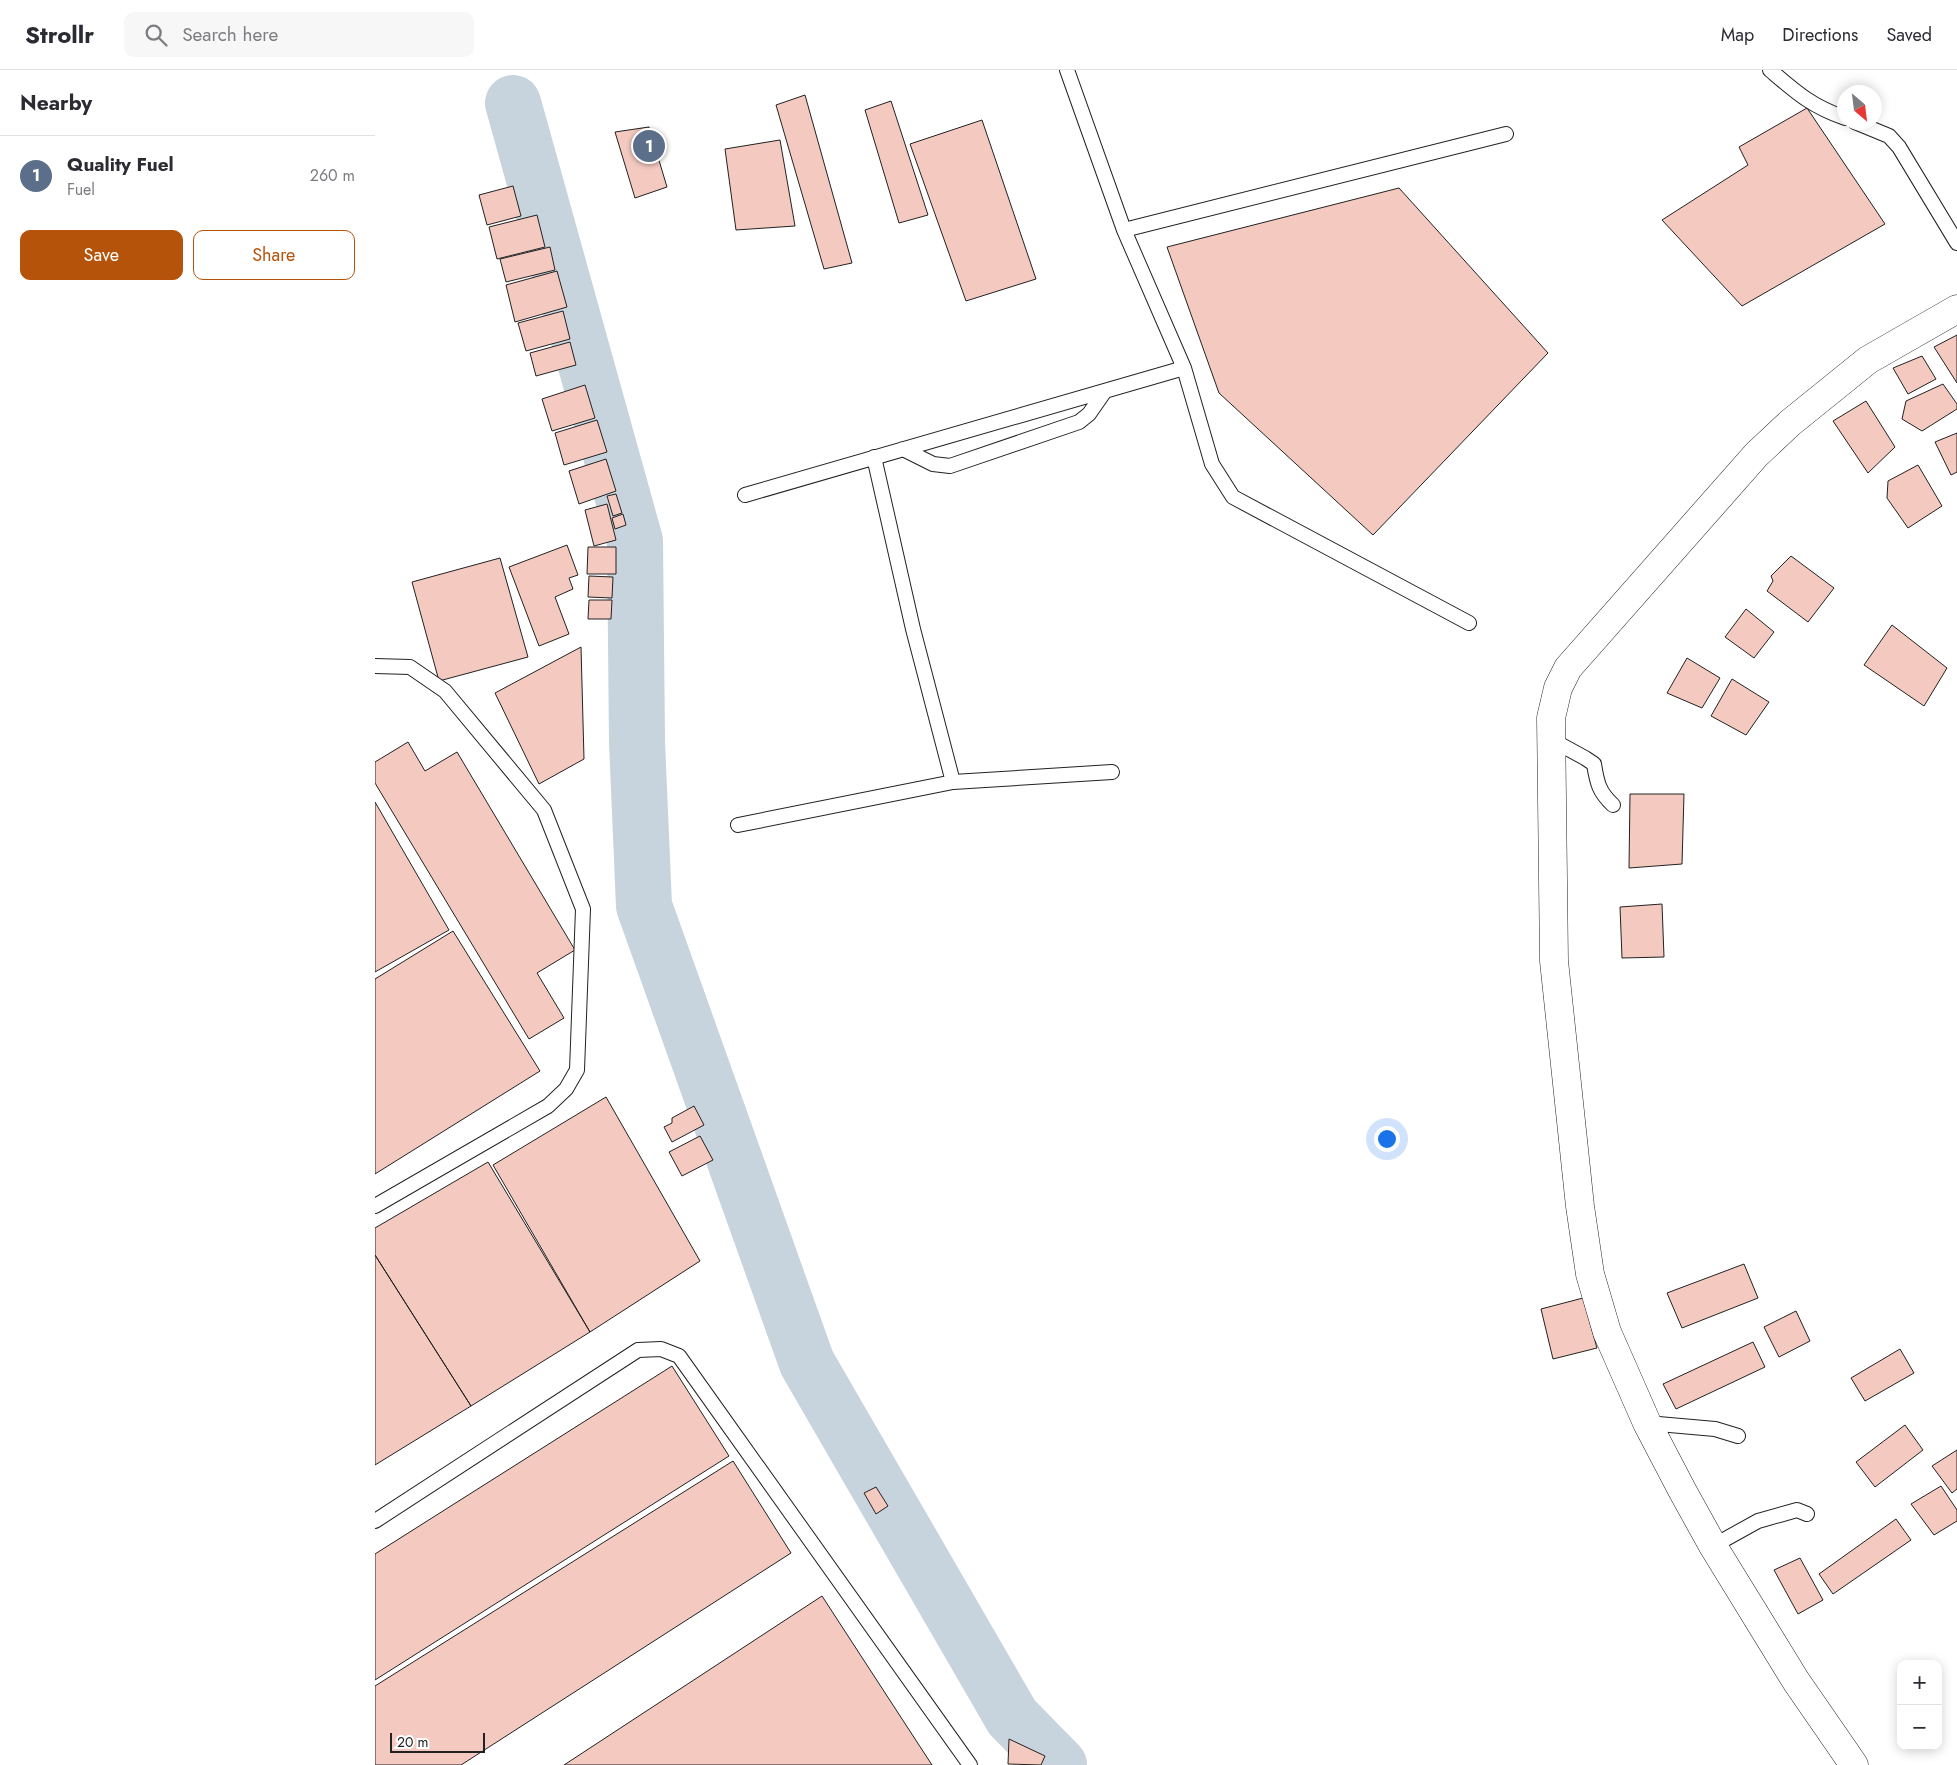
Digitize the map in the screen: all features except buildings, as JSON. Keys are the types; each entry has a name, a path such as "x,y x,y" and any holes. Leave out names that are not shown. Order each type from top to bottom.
{"street":[{"path":"1854,1765 1796,1681 1713,1546 1647,1423 1607,1332 1590,1274 1580,1206 1553,960 1551,718 1558,688 1568,668 1756,455 1790,423 1868,360 1957,309"}],"lane":[{"path":"1067,70 1124,230 1184,368 1212,464 1233,497 1469,623"},
{"path":"1770,70 1806,100 1821,109 1837,115"},
{"path":"1874,130 1889,136 1894,142 1957,243"},
{"path":"1124,230 1506,134"},
{"path":"745,495 1184,368"},
{"path":"903,449 933,464 950,466 1079,422 1089,414 1105,391"},
{"path":"874,458 913,628 953,782"},
{"path":"375,666 410,667 445,691 544,810 583,908 577,1070 566,1089 548,1106 375,1206"},
{"path":"1552,740 1594,764 1597,783 1602,795 1613,805"},
{"path":"738,825 953,782 1112,772"},
{"path":"375,1521 639,1350 661,1349 679,1356 970,1765"},
{"path":"1647,1423 1715,1429 1738,1436"},
{"path":"1713,1546 1758,1521 1797,1510 1807,1514"}],"waterway":[{"path":"513,103 635,541 637,742 644,906 807,1363 1012,1717 1059,1765"}],"place":[{"name":"Quality Fuel","path":"649,146"}]}
